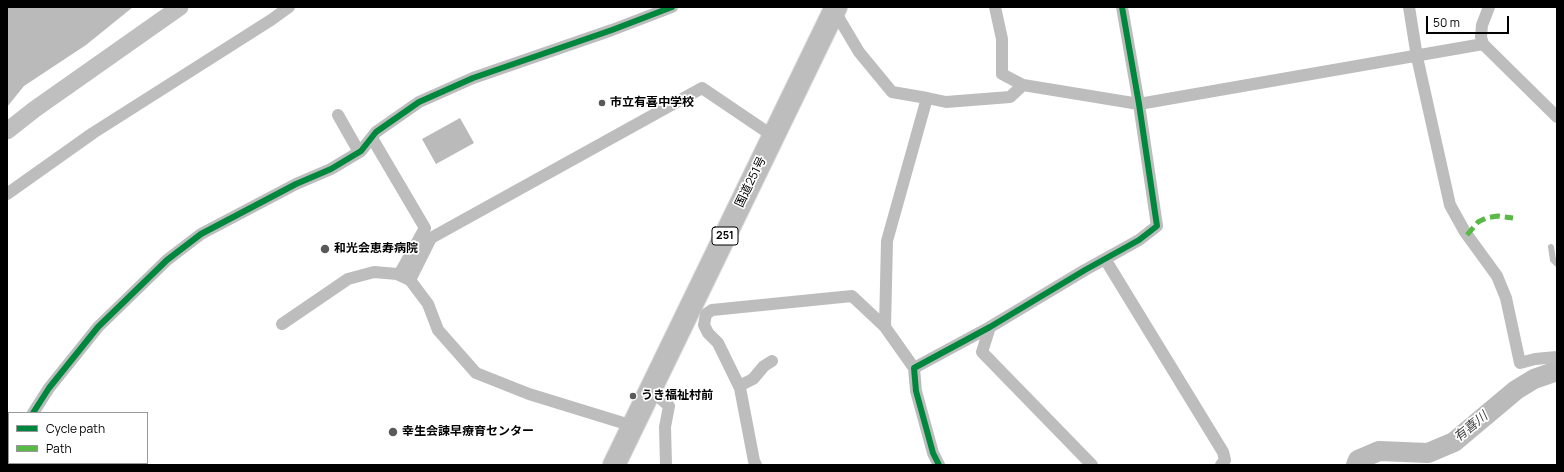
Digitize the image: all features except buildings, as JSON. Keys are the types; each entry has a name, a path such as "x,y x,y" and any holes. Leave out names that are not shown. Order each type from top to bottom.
{"highway":[{"name":"国道251号","path":"614,465 835,8"}],"street":[{"path":"7,131 35,109 180,7"},
{"path":"7,194 93,133 271,20 289,7"},
{"path":"34,412 49,388 98,327 167,260 201,234 296,184 331,169 358,152 376,132 419,102 473,78 612,30 672,7"},
{"path":"995,7 1002,39 1002,74 1023,85 1139,104 1418,57 1484,44"},
{"path":"914,368 932,360 1139,240 1157,226 1139,104 1122,7"},
{"path":"1409,7 1418,57 1450,205 1465,232 1497,276 1506,298 1520,363 1535,359 1557,357"},
{"path":"1489,7 1482,25 1480,37 1484,44 1557,118"},
{"path":"835,8 859,52 892,92 946,102 1010,97 1023,85"},
{"path":"405,277 431,238 702,88 773,136"},
{"path":"885,327 887,241 927,98"},
{"path":"338,115 358,152"},
{"path":"372,138 425,228 405,277"},
{"path":"1105,259 1223,452 1225,460 1221,465"},
{"path":"282,324 348,279 374,272 405,277 428,304 438,330 476,373 529,394 633,426"},
{"path":"756,465 754,462 739,386 718,343 708,333 704,325 706,314 712,310 852,296 885,327 914,368 918,399 933,453 939,465"},
{"path":"990,327 982,352 1092,465"},
{"path":"739,386 753,379 764,366 772,361"},
{"path":"651,390 669,406 665,427 666,465"}],"lane":[{"path":"1551,247 1553,260 1557,264"}],"shaded area":[{"path":"7,7 133,7 86,45 24,86 7,107"},
{"path":"460,118 474,143 436,164 422,139"}],"waterway":[{"name":"有喜川","path":"1356,465 1358,460 1379,451 1428,453 1454,442 1516,390 1534,379 1557,371"}],"marked path":[{"path":"1467,235 1478,222 1486,218 1498,216 1513,218"}],"cycle path":[{"path":"34,412 49,388 98,327 167,260 201,234 296,184 331,169 361,151 376,132 419,102 473,78 612,30 672,7"},
{"path":"939,465 933,453 916,391 914,368 990,327 1085,270 1139,240 1157,226 1139,104 1122,7"}],"place":[{"name":"市立有喜中学校","path":"602,103"},
{"name":"和光会恵寿病院","path":"325,249"},
{"name":"うき福祉村前","path":"633,396"},
{"name":"幸生会諫早療育センター","path":"393,432"}]}
